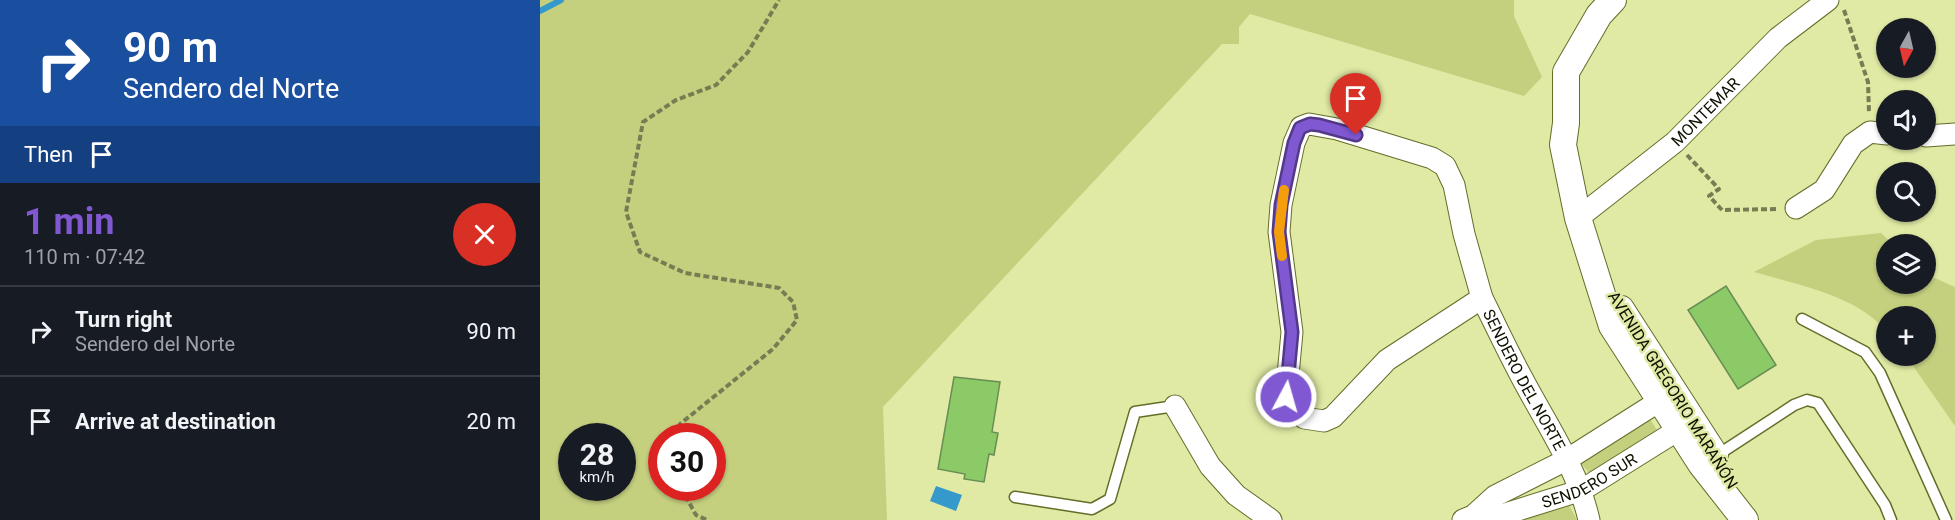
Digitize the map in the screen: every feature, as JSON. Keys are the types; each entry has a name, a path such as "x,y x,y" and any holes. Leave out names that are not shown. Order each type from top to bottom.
{"street":[{"name":"AVENIDA GREGORIO MARAÑÓN","path":"1613,0 1599,15 1566,72 1566,123 1563,145 1578,218 1592,260 1627,318 1667,396 1684,423 1701,464 1745,520"},
{"name":"MONTEMAR","path":"1578,218 1675,142 1778,38 1828,0"},
{"name":"SENDERO DEL NORTE","path":"1482,298 1387,360 1333,417 1324,421 1304,418 1286,397 1292,332 1279,232 1281,205 1294,143 1300,128 1310,124 1337,129 1432,158 1445,166 1454,185 1464,234 1482,298 1521,376 1568,459 1582,490 1589,520"},
{"path":"1796,208 1824,190 1853,144 1876,134"},
{"path":"1936,135 1955,134"},
{"name":"SENDERO SUR","path":"1468,518 1495,496 1568,459 1667,396"},
{"path":"1175,406 1210,466 1236,495 1271,520"},
{"name":"AVENIDA GREGORIO MARAÑÓN","path":"1684,423 1716,456 1753,520"},
{"name":"SENDERO SUR","path":"1468,518 1505,514 1582,490 1684,423"}],"lane":[{"path":"1802,319 1865,352 1880,373 1946,520"},
{"path":"1716,456 1794,405 1807,400 1818,403 1885,505 1891,520"},
{"path":"1015,497 1092,509 1110,499 1135,412 1175,406"}],"path":[{"path":"681,423 773,349 798,320 793,302 779,288 685,273 640,252 626,212 643,122 676,100 716,85 748,52 779,0"},
{"path":"1841,0 1868,82 1876,123"},
{"path":"1675,142 1719,189 1709,196 1722,210 1796,208"},
{"path":"688,501 696,514 707,520"}],"green space":[{"path":"540,0 1514,0 1514,16 1542,77 1524,96 1250,14 1239,27 1239,44 1222,44 883,407 887,520 540,520"},
{"path":"1881,233 1876,234 1876,294 1936,294 1936,278 1955,287 1955,426 1913,366 1936,366 1936,306 1876,306 1876,321 1860,309 1826,293 1754,272 1816,240"},
{"path":"1650,419 1657,430 1656,435 1594,474 1589,473 1581,463"},
{"path":"1569,505 1577,520 1519,520"}],"water":[{"path":"936,486 962,495 956,511 930,501"}],"building":[{"path":"1726,286 1776,365 1738,389 1688,310"},
{"path":"954,377 1000,382 992,432 998,433 994,455 989,454 984,482 964,479 965,474 938,469"}],"waterway":[{"path":"540,11 561,0"}],"slow traffic":[{"path":"1282,256 1279,232 1284,190"}],"route":[{"path":"1286,397 1292,353 1292,332 1279,232 1281,205 1294,143 1300,128 1310,124 1356,135"}]}
